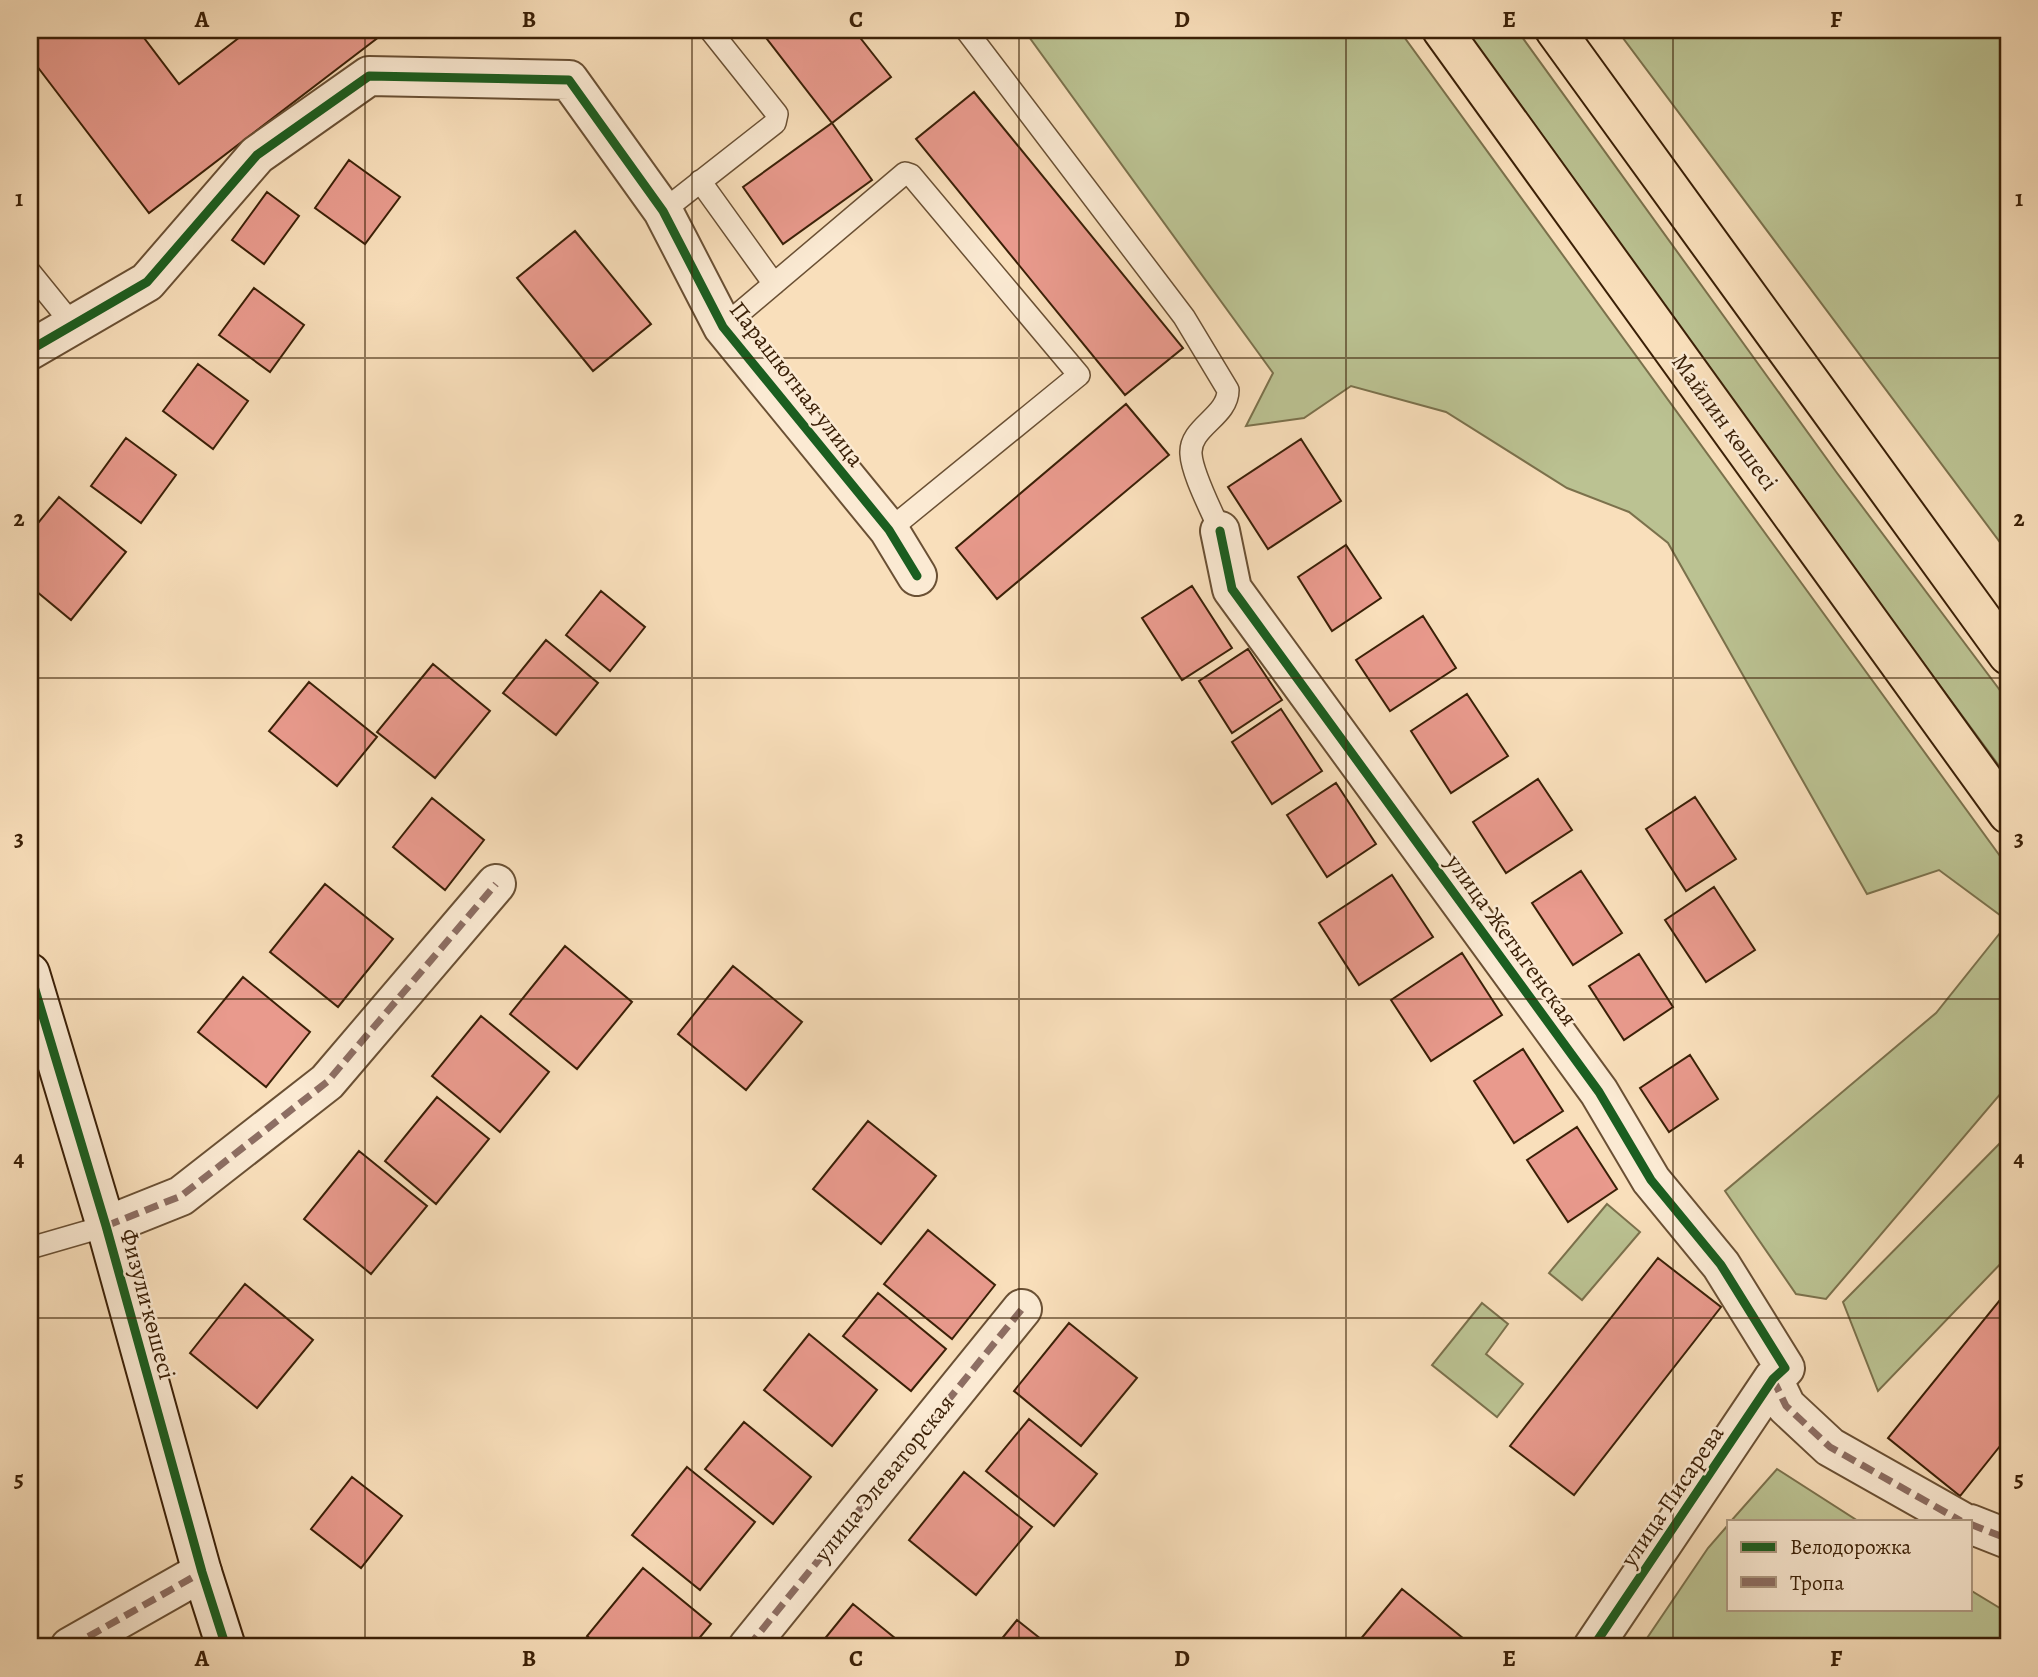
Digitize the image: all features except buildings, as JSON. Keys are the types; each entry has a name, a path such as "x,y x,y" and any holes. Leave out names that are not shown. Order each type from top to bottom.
{"main road":[{"name":"Майлин көшесі","path":"1442,30 2008,814"},
{"path":"1555,30 2008,655"}],"street":[{"name":"Парашютная улица","path":"30,349 147,282 257,155 369,76 569,80 663,211 723,327 889,530 917,576"},
{"name":"улица Жетыгенская","path":"1220,531 1232,589 1599,1092 1651,1180 1721,1265 1779,1373 1786,1406 1830,1447 1965,1520"},
{"path":"106,1226 181,1196 327,1082 496,884"},
{"name":"Физули көшесі","path":"30,972 106,1226 202,1572 226,1647"},
{"name":"улица Элеваторская","path":"748,1647 1021,1309"},
{"name":"улица Писарева","path":"1593,1647 1779,1373"},
{"path":"70,1647 202,1572"}],"lane":[{"path":"663,211 775,123 777,118 777,114 710,30"},
{"path":"966,30 1184,317 1228,390 1226,406 1196,437 1190,453 1220,531"},
{"path":"723,327 901,175 911,175 1079,375 889,530"},
{"path":"700,181 774,284"},
{"path":"30,272 73,325"},
{"path":"30,1248 106,1226"}],"green space":[{"path":"1024,30 1399,30 2008,867 2008,921 1939,870 1867,894 1668,543 1629,512 1567,488 1446,412 1351,386 1304,418 1246,426 1273,373"},
{"path":"1464,30 1517,30 1837,473 2008,701 2008,778 1843,554"},
{"path":"1617,30 2008,30 2008,553"},
{"path":"2008,923 2008,1085 1826,1299 1796,1294 1725,1191 1936,1013"},
{"path":"2008,1135 2008,1256 1878,1391 1843,1302"},
{"path":"1607,1204 1640,1232 1582,1300 1549,1273"},
{"path":"1482,1303 1508,1324 1486,1354 1523,1384 1497,1417 1432,1365"},
{"path":"1777,1469 1856,1520 1732,1520"},
{"path":"1727,1526 1727,1610 1972,1610 1972,1591 2008,1613 2008,1647 1641,1647 1708,1548"}],"marked path":[{"path":"106,1226 181,1196 327,1082 496,884"},
{"path":"748,1647 1022,1309"},
{"path":"1773,1379 1786,1406 1830,1447 1959,1520"},
{"path":"1972,1525 2008,1539"},
{"path":"70,1647 202,1572"}],"cycle path":[{"path":"30,350 147,282 257,155 369,76 569,80 663,211 723,327 889,530 917,576"},
{"path":"1220,531 1232,589 1599,1092 1651,1180 1721,1265 1785,1368 1773,1379 1593,1647"},
{"path":"30,973 106,1226 202,1572 226,1647"}]}
